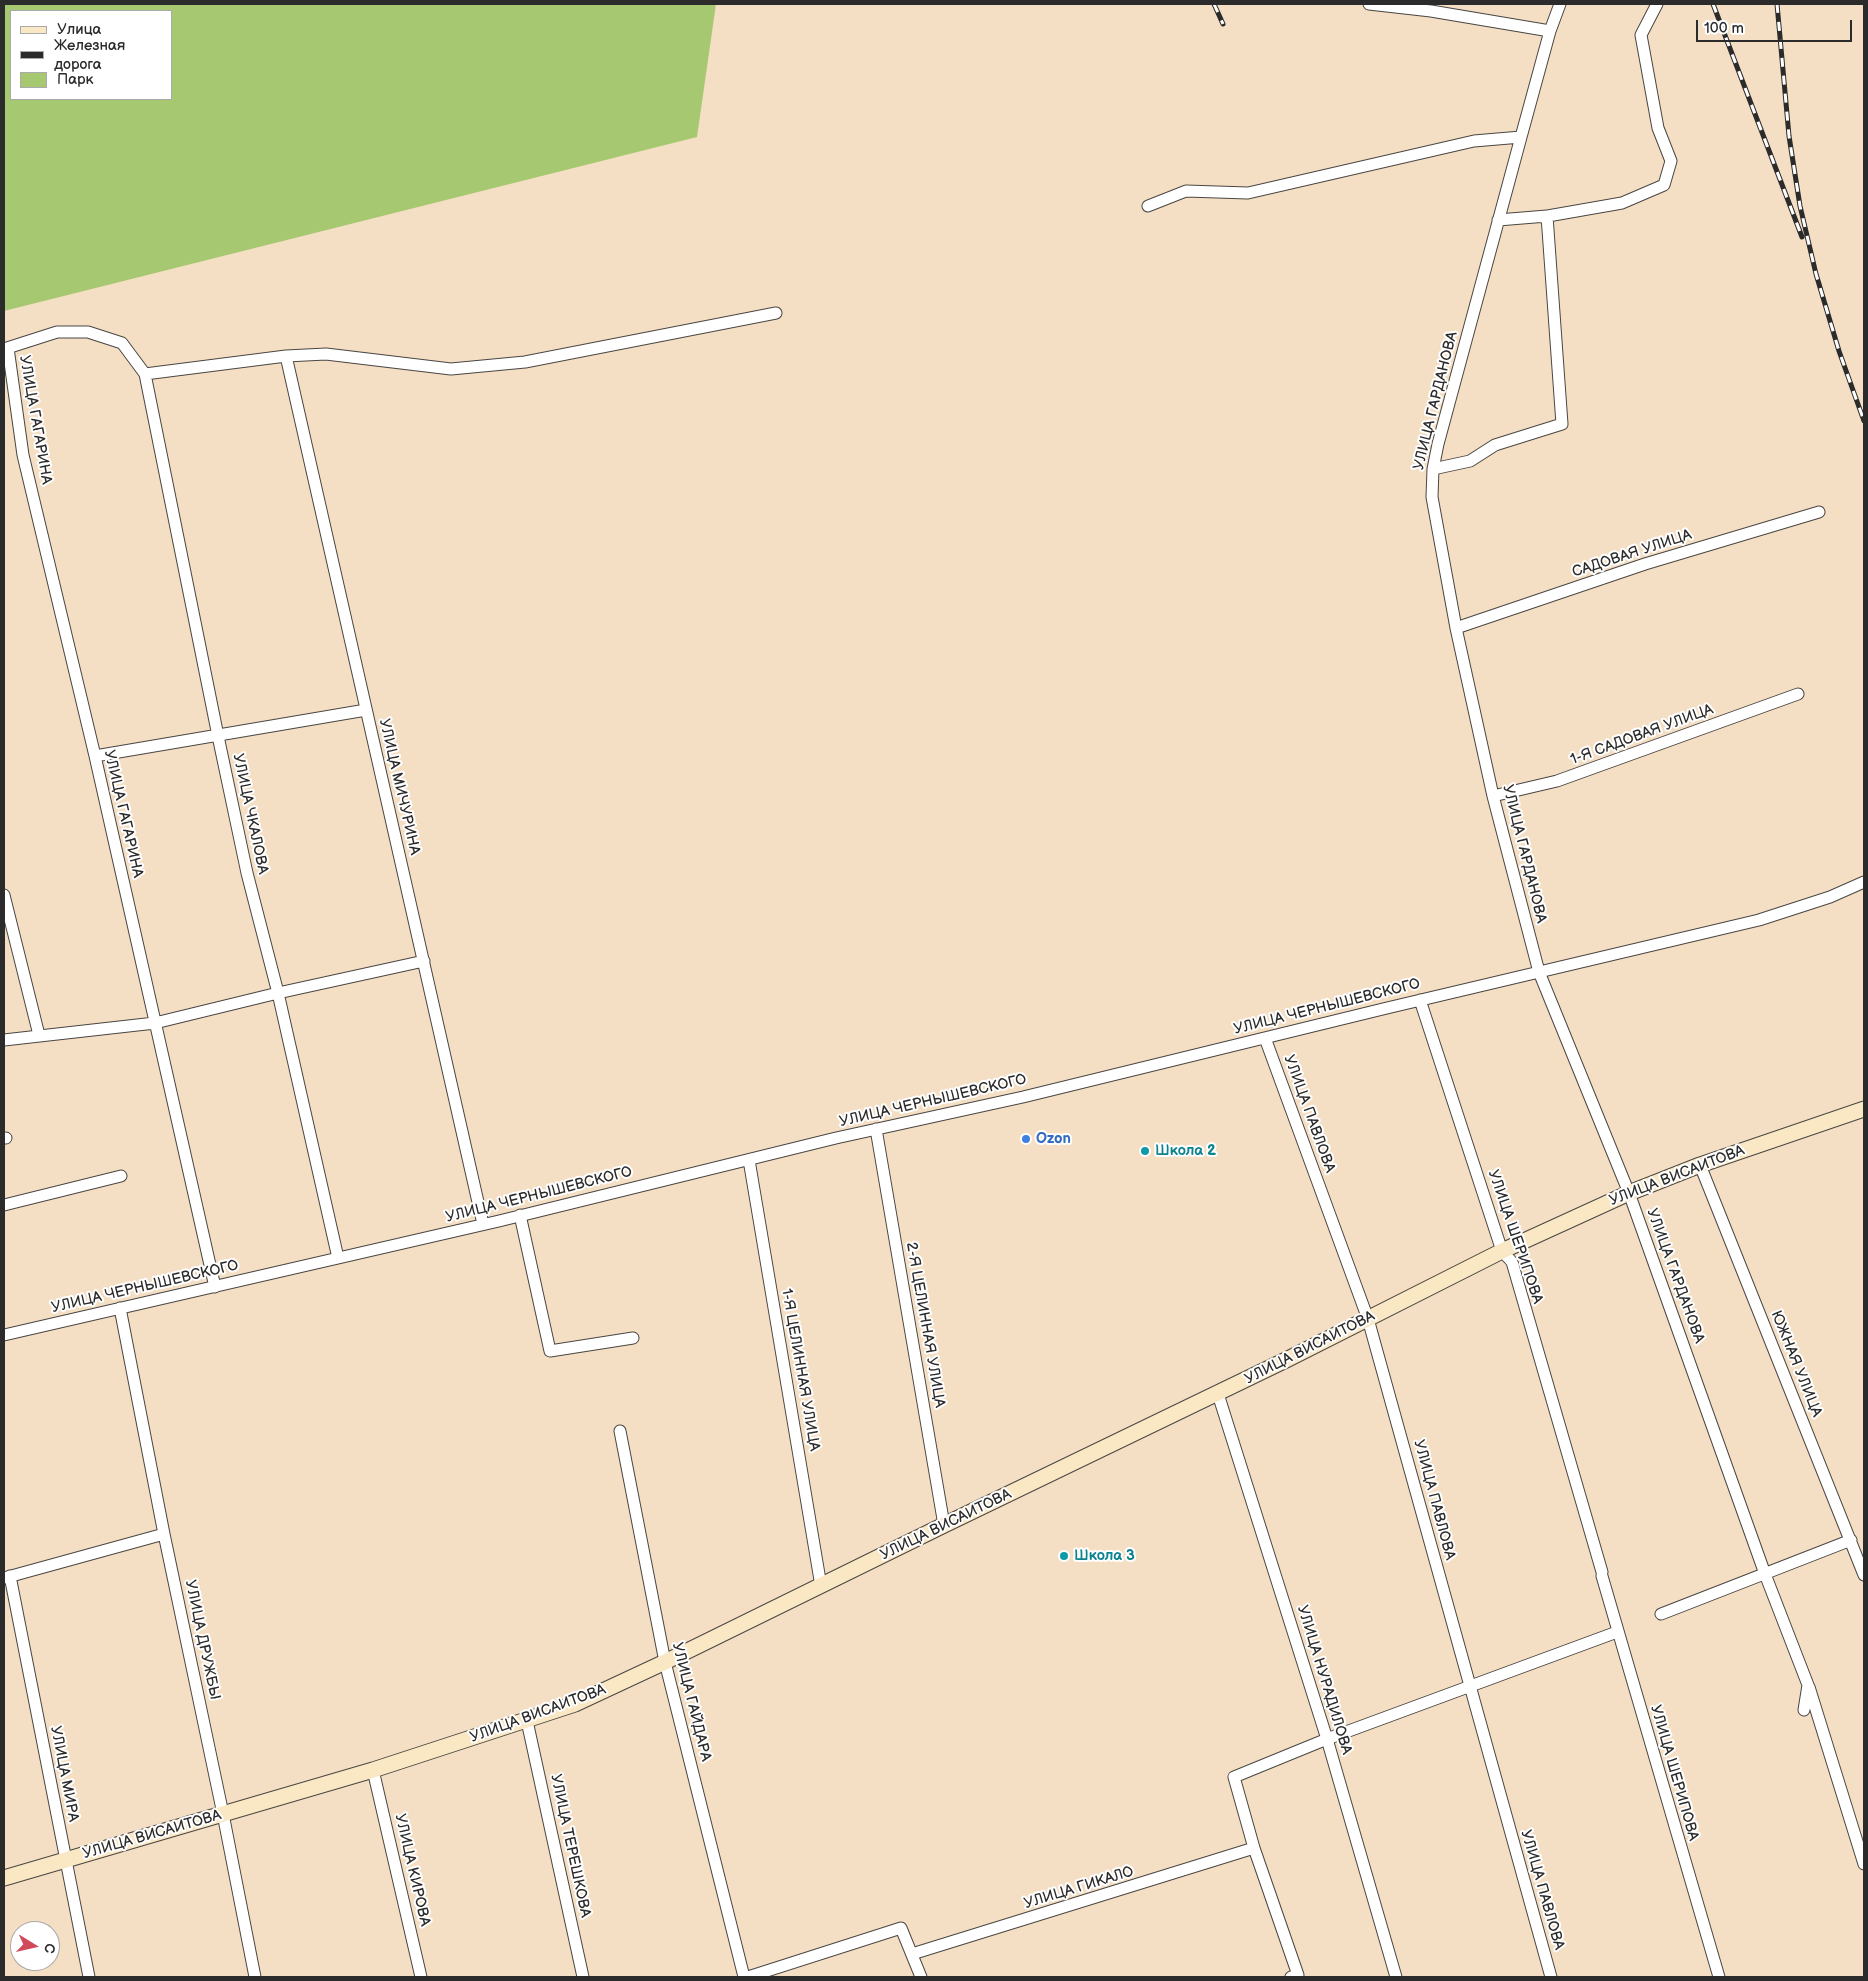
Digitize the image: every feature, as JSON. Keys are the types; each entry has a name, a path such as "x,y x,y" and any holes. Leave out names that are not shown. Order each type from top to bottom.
{"street":[{"path":"1369,4 1431,7 1550,31"},
{"name":"УЛИЦА ГАРДАНОВА","path":"1560,4 1550,31 1498,220 1433,469 1432,497 1456,628 1494,796 1540,972 1629,1193 1765,1574 1808,1685 1864,1864"},
{"path":"1542,217 1622,203 1664,185 1671,161 1658,128 1641,35 1657,4"},
{"path":"1148,206 1186,191 1248,193 1474,141 1521,137"},
{"path":"1433,469 1470,461 1495,445 1562,424 1547,216 1498,220"},
{"path":"6,348 57,332 88,332 122,343 145,374 286,356 326,354 451,370 525,362 776,313"},
{"name":"УЛИЦА ГАГАРИНА","path":"6,348 23,455 95,756 215,1286"},
{"name":"УЛИЦА МИЧУРИНА","path":"286,356 482,1224"},
{"name":"УЛИЦА ЧКАЛОВА","path":"145,374 247,873 278,993 338,1258"},
{"name":"САДОВАЯ УЛИЦА","path":"1456,628 1645,564 1819,512"},
{"name":"1-Я САДОВАЯ УЛИЦА","path":"1494,796 1558,781 1798,694"},
{"path":"95,756 366,710"},
{"name":"УЛИЦА ЧЕРНЫШЕВСКОГО","path":"4,1335 482,1224 876,1129 1023,1097 1759,920 1830,897 1864,882"},
{"path":"4,901 39,1035"},
{"path":"4,1040 155,1023 278,993 424,961"},
{"name":"УЛИЦА ШЕРИПОВА","path":"1420,1000 1502,1251 1512,1262 1617,1632 1719,1977"},
{"name":"УЛИЦА ПАВЛОВА","path":"1265,1038 1368,1319 1552,1977"},
{"name":"УЛИЦА ВИСАИТОВА","path":"4,1878 373,1770 575,1704 1218,1394 1502,1251 1629,1193 1700,1165 1864,1109"},
{"name":"2-Я ЦЕЛИННАЯ УЛИЦА","path":"876,1129 944,1525"},
{"name":"1-Я ЦЕЛИННАЯ УЛИЦА","path":"749,1160 821,1586"},
{"name":"ЮЖНАЯ УЛИЦА","path":"1700,1165 1864,1575"},
{"path":"4,1205 121,1176"},
{"path":"520,1215 550,1351 633,1338"},
{"name":"УЛИЦА ДРУЖБЫ","path":"120,1308 164,1534 224,1814 255,1977"},
{"name":"УЛИЦА НУРАДИЛОВА","path":"1218,1394 1327,1739 1396,1977"},
{"name":"УЛИЦА ГАЙДАРА","path":"620,1431 665,1662 744,1977"},
{"path":"7,1577 164,1534"},
{"path":"1661,1614 1851,1540"},
{"name":"УЛИЦА МИРА","path":"7,1577 89,1977"},
{"path":"1291,1977 1298,1975 1254,1848 1234,1777 1327,1739 1470,1688 1617,1632"},
{"path":"1804,1710 1808,1685"},
{"name":"УЛИЦА ТЕРЕШКОВА","path":"527,1721 583,1977"},
{"name":"УЛИЦА КИРОВА","path":"373,1770 421,1977"},
{"name":"УЛИЦА ГИКАЛО","path":"912,1954 1254,1848"},
{"path":"748,1977 901,1928 921,1977"}],"green space":[{"path":"4,4 716,4 697,137 4,311"}],"railway":[{"path":"1214,4 1223,24"},
{"path":"1713,4 1802,237"},
{"path":"1777,4 1789,136 1800,206 1816,274 1839,351 1864,421"}],"place":[{"name":"Ozon","path":"1026,1139"},
{"name":"Школа 2","path":"1145,1151"},
{"name":"Школа 3","path":"1064,1556"}]}
